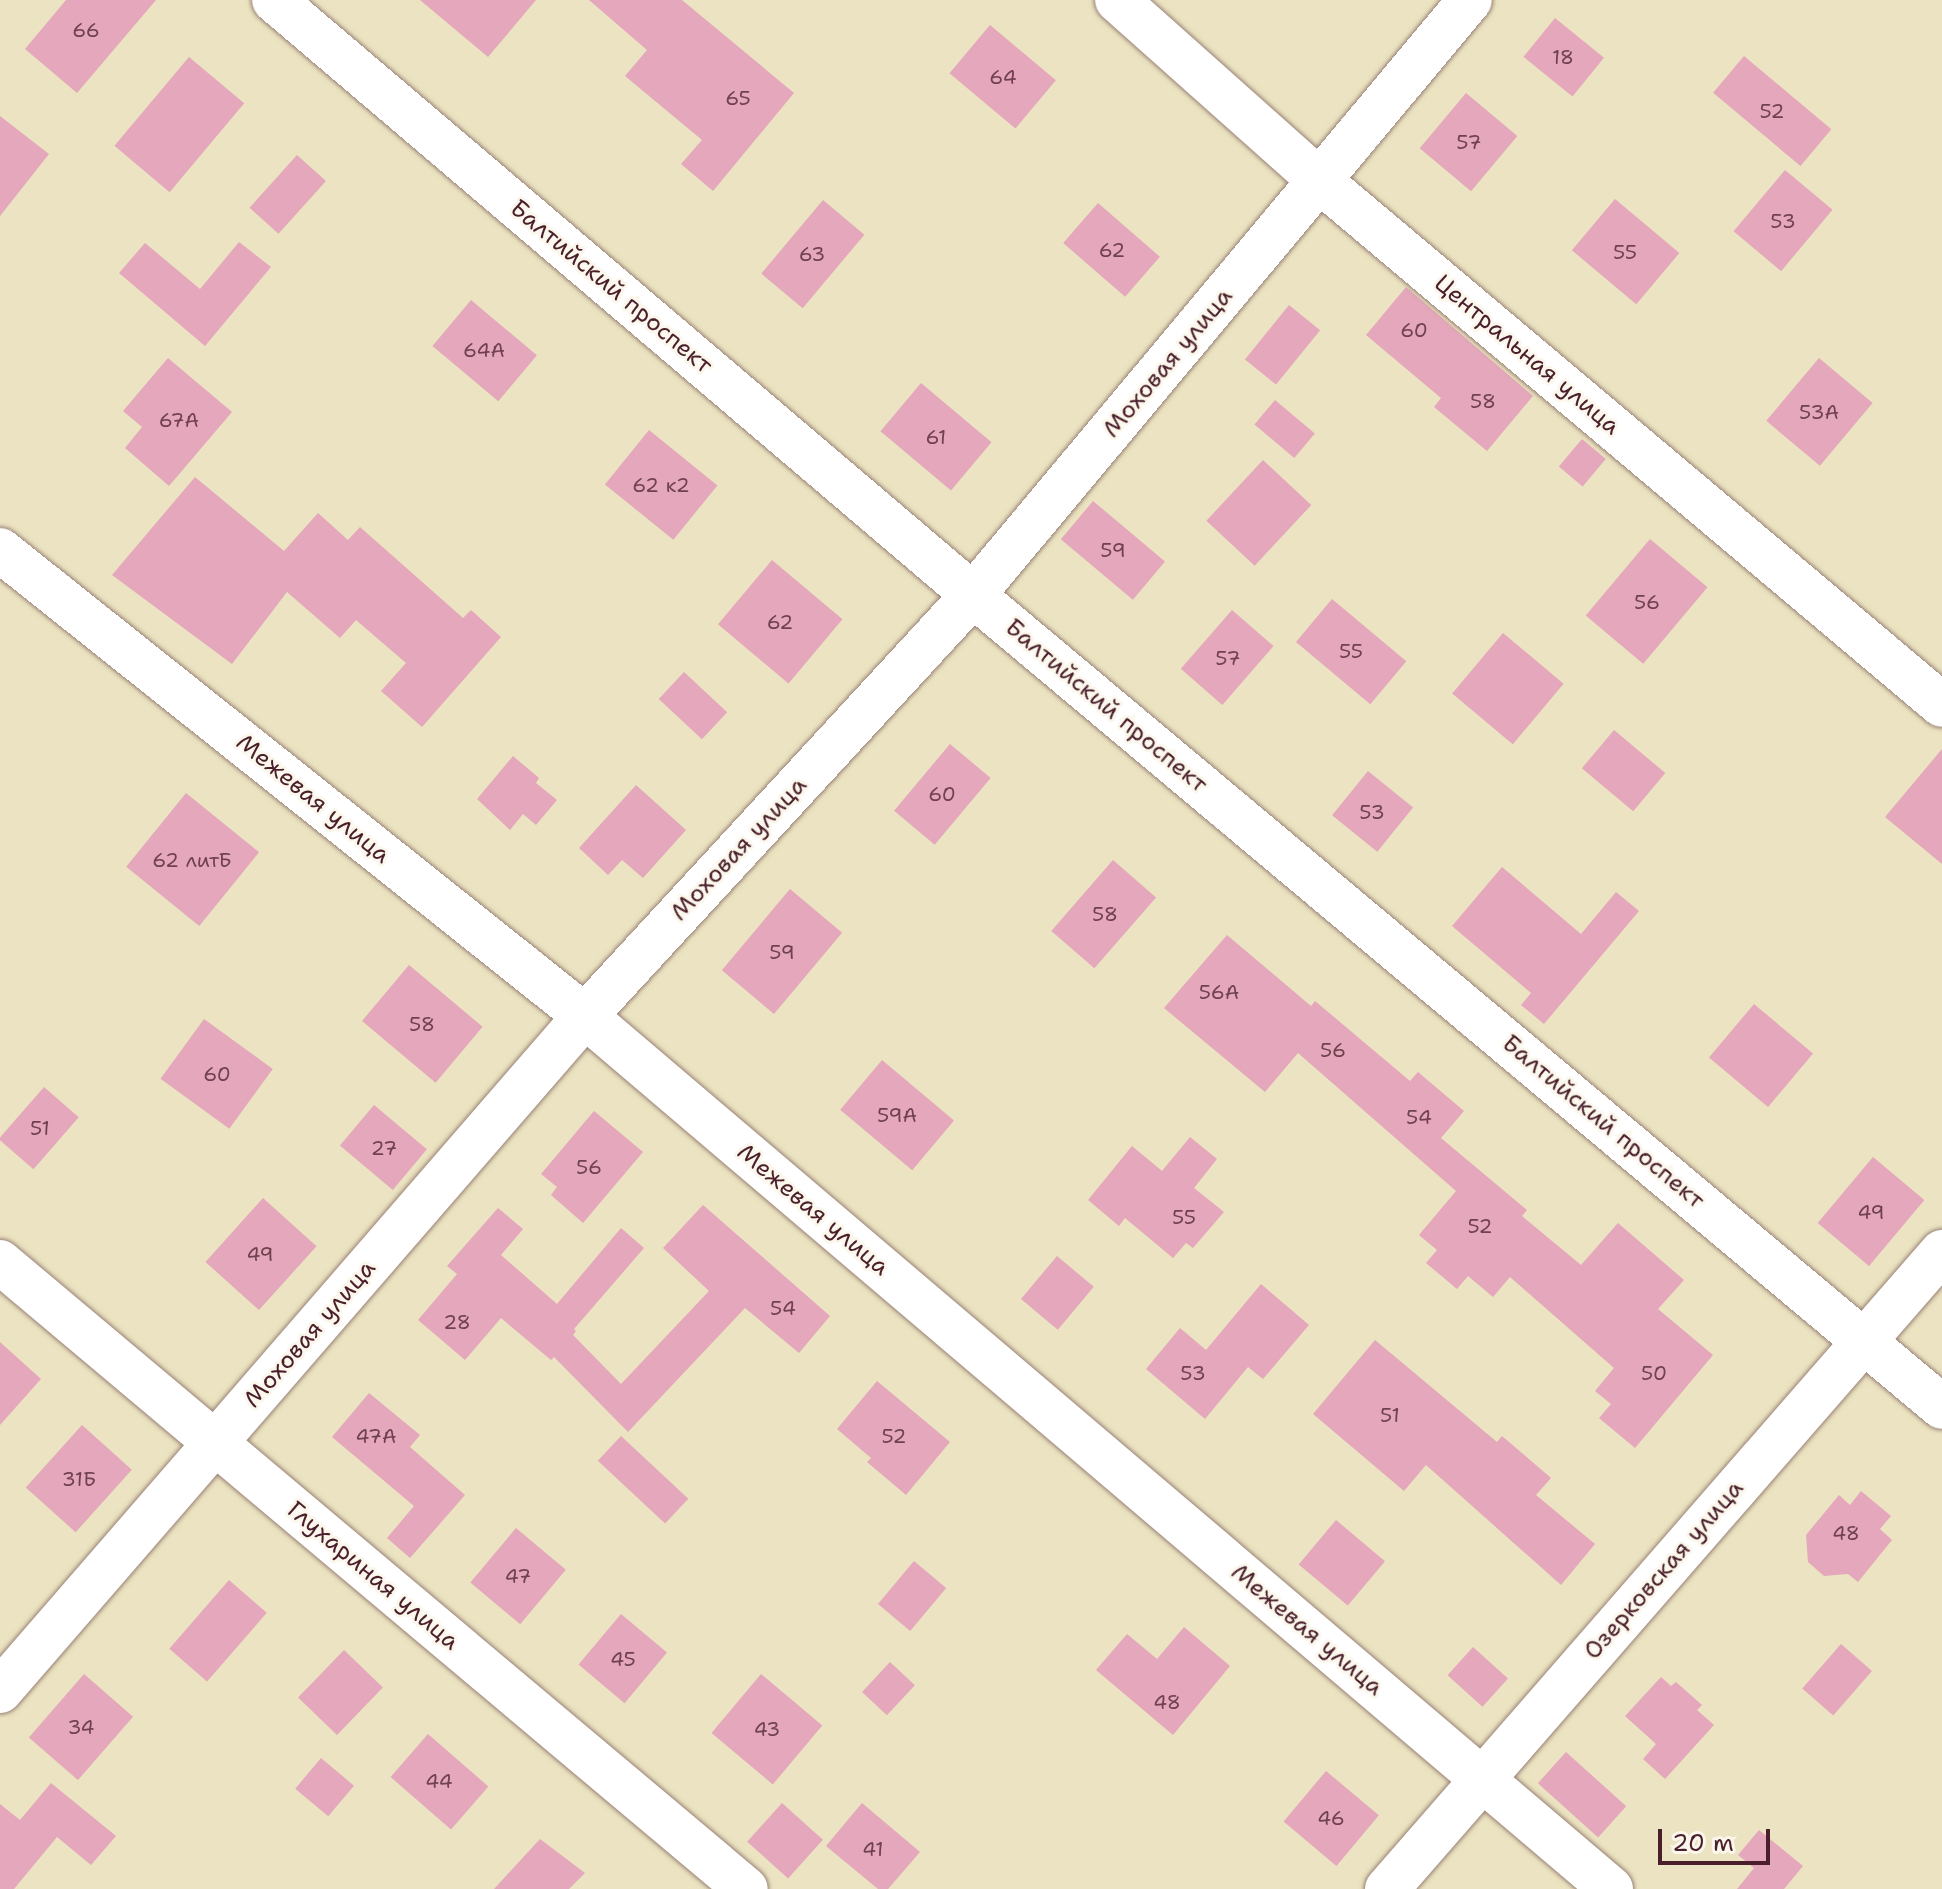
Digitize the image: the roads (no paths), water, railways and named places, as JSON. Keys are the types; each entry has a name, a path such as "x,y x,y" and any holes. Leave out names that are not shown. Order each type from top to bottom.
{"street":[{"name":"Балтийский проспект","path":"274,0 973,595 1942,1407"},
{"name":"Центральная улица","path":"1117,0 1320,181 1942,705"},
{"name":"Моховая улица","path":"0,1691 585,1016 973,595 1470,0"},
{"name":"Межевая улица","path":"0,550 585,1016 1611,1889"},
{"name":"Озерковская улица","path":"1387,1889 1942,1252"},
{"name":"Глухариная улица","path":"0,1262 746,1889"}]}
